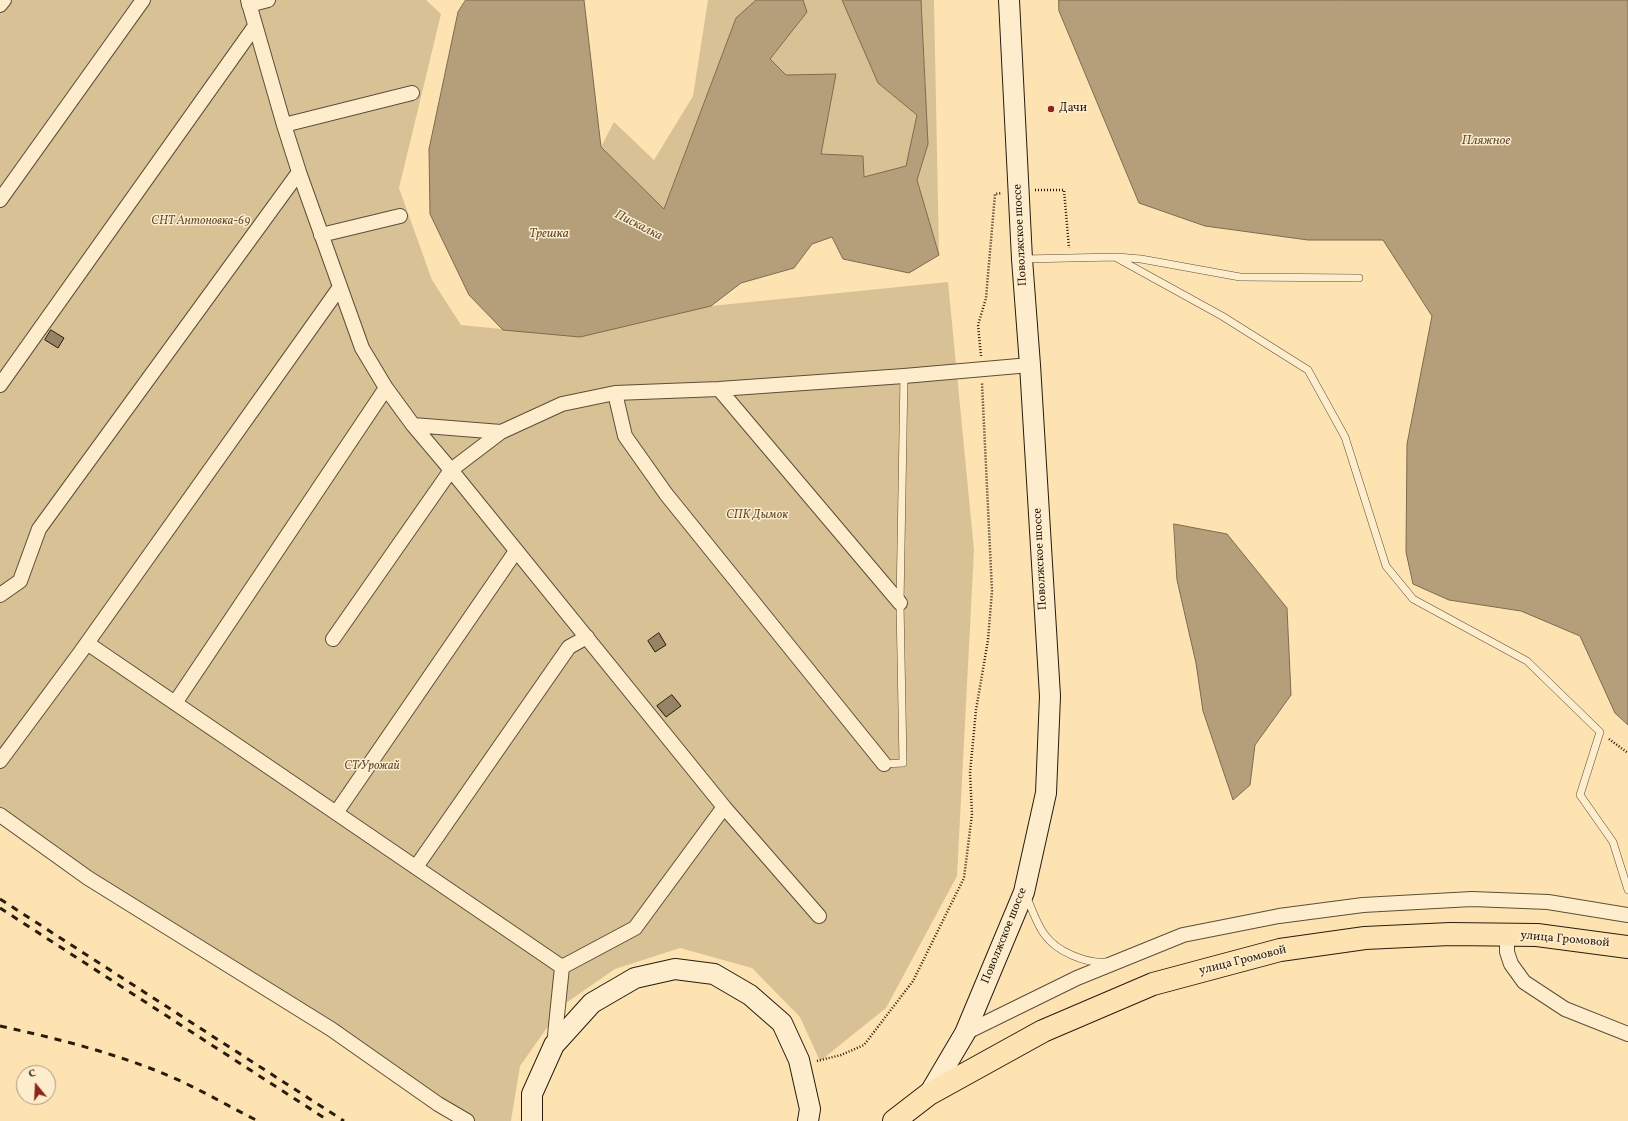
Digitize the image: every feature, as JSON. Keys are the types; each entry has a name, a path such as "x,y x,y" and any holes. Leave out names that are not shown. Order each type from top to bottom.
{"main road":[{"name":"Поволжское шоссе","path":"929,1094 965,1033 1024,892 1046,793 1050,696 1030,365 1022,259 1009,0"},
{"name":"улица Громовой","path":"894,1121 929,1094 1043,1031 1153,984 1280,950 1365,938 1450,934 1537,935 1628,947"},
{"path":"532,1121 532,1094 554,1044 592,1003 635,978 675,969 714,974 750,995 782,1023 800,1066 810,1109 808,1121"}],"street":[{"path":"0,5 4,0"},
{"path":"0,200 143,0"},
{"path":"268,0 249,2 284,125 321,235 362,348 386,388 413,425 724,807 819,916"},
{"path":"0,385 255,26"},
{"path":"284,125 412,93"},
{"path":"0,595 20,581 40,529 299,172"},
{"path":"321,235 400,216"},
{"path":"0,761 87,643 340,287"},
{"path":"333,639 451,470 501,432 562,404 615,393 719,389 904,376 1030,365"},
{"path":"175,703 386,388"},
{"path":"719,389 900,603"},
{"path":"615,393 625,436 666,494 884,764"},
{"path":"413,425 501,432"},
{"path":"336,813 516,550"},
{"path":"416,867 569,647 587,637"},
{"path":"87,643 562,967"},
{"path":"562,967 635,928 724,807"},
{"path":"0,815 88,878 331,1029 438,1104 467,1121"},
{"path":"965,1033 1077,978 1183,935 1279,916 1363,905 1472,899 1548,902 1628,915"},
{"path":"1507,935 1507,952 1510,964 1524,982 1565,1009 1628,1034"},
{"path":"554,1044 562,967"}],"lane":[{"path":"1115,257 1222,316 1308,370 1344,437 1386,566 1413,598 1527,661 1600,732 1580,795 1613,842 1628,890"},
{"path":"1022,259 1115,257 1141,258 1240,277 1359,278"},
{"path":"884,764 903,763 900,603 904,376"},
{"path":"1024,892 1045,935 1067,954 1097,963 1122,960"}],"path":[{"path":"800,1066 841,1055 864,1045 913,981 964,878 972,814 970,773 976,710 988,640 992,591 982,369 978,325 986,298 995,194 1018,190 1064,190 1069,258"},
{"path":"1600,732 1628,753"}],"green space":[{"path":"0,0 426,0 441,14 399,188 432,280 461,325 580,337 711,306 948,282 974,550 957,876 886,1008 820,1061 800,1017 752,968 680,948 615,969 563,1005 520,1066 511,1121 472,1121 0,817"},
{"path":"708,0 756,0 736,18 664,209 601,147 614,122 654,160 693,96"},
{"path":"803,0 842,0 878,83 917,115 907,166 864,177 863,156 820,154 836,74 786,75 770,59 807,12"},
{"path":"921,0 934,0 939,255 917,180 928,144"}],"water":[{"name":"Трешка","path":"466,0 584,0 601,147 664,209 736,18 756,0 803,0 807,12 770,59 786,75 836,74 821,154 863,156 864,177 906,166 917,115 878,83 842,0 921,0 928,144 917,180 939,255 909,273 843,259 832,237 812,244 794,268 741,283 711,306 580,337 503,330 469,295 430,214 429,149 458,12"},
{"name":"Пляжное","path":"1059,0 1628,0 1628,725 1615,713 1580,636 1521,611 1449,600 1413,584 1406,552 1407,444 1432,316 1383,240 1308,240 1205,226 1139,203 1059,11"},
{"path":"1174,524 1227,534 1287,608 1291,695 1255,745 1250,785 1233,800 1203,711 1196,663 1177,580"}],"building":[{"path":"51,330 64,338 58,348 45,340"},
{"path":"659,633 666,645 655,652 648,641"},
{"path":"672,695 681,706 666,717 657,706"}],"railway":[{"path":"0,899 344,1121"},
{"path":"0,908 329,1121"},
{"path":"0,1026 110,1054 153,1069 185,1083 258,1121"}],"place":[{"name":"Дачи","path":"1051,109"}],"park label":[{"name":"СНТ Антоновка-69","path":"201,222"},
{"name":"СПК Дымок","path":"757,516"},
{"name":"СТ Урожай","path":"372,767"}],"water label":[{"name":"Пискалка","path":"638,226"}]}
